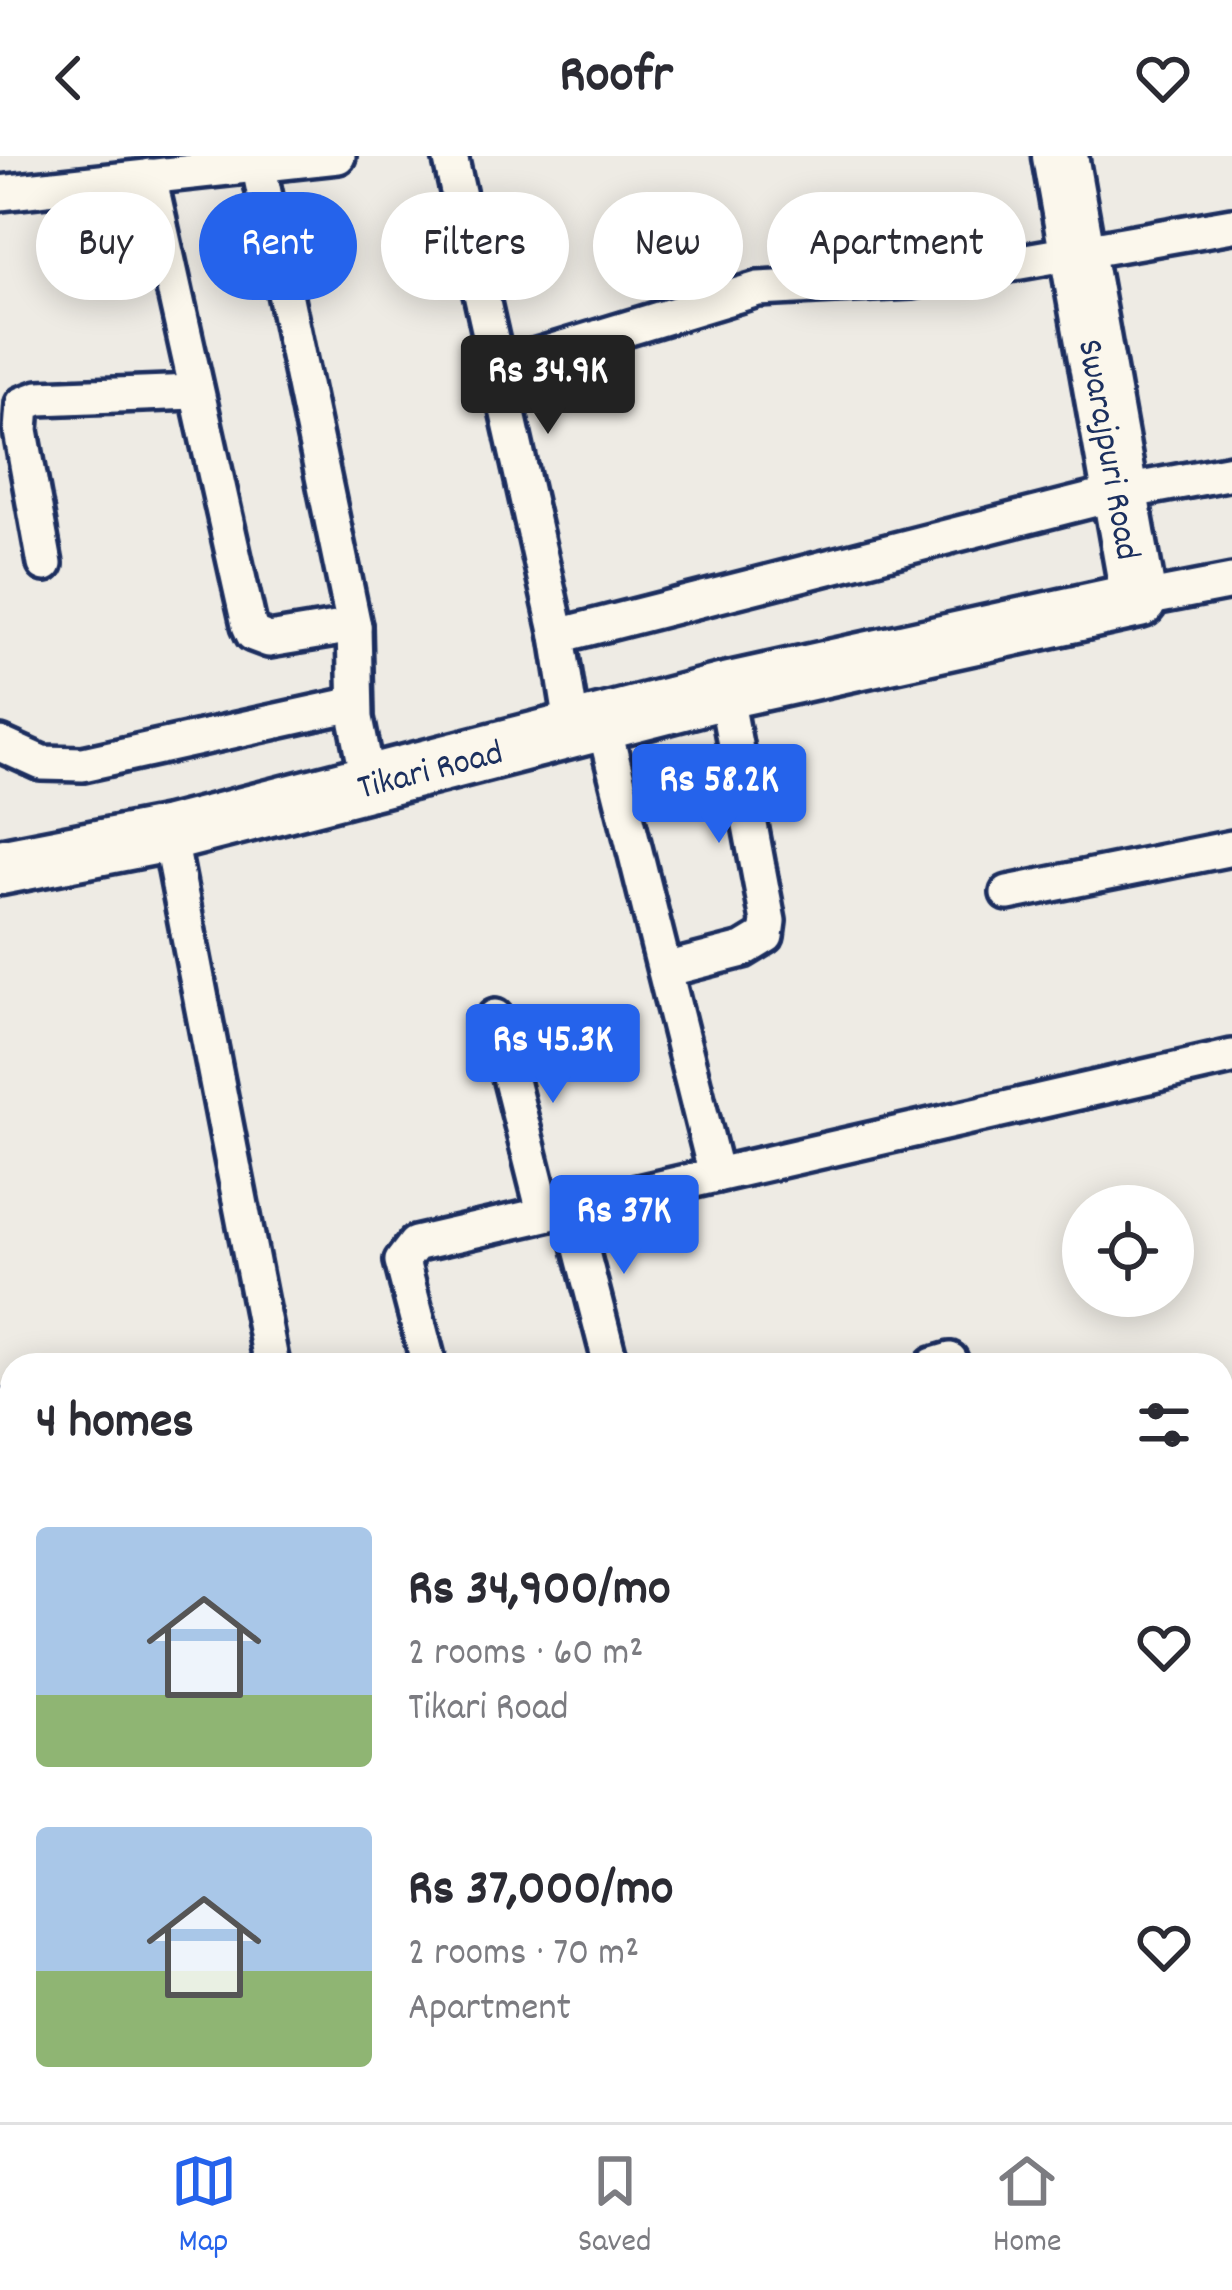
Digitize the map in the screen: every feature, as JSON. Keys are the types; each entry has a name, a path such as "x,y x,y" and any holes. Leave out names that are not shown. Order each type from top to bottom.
{"highway":[{"name":"Swarajpuri Road","path":"1060,156 1139,600"},
{"name":"Tikari Road","path":"0,867 170,834 725,691 1139,600"}],"street":[{"path":"0,194 338,156"},
{"path":"450,156 558,636 665,970 716,1175"},
{"path":"238,165 354,626 355,704 369,784"},
{"path":"149,176 194,392 254,634 269,640 354,626"},
{"path":"496,368 758,289 911,281 1232,225"},
{"path":"45,564 21,431 23,404 39,398 194,392"},
{"path":"558,636 1119,493 1232,472"},
{"path":"1139,600 1232,582"},
{"path":"665,970 743,950 766,936 768,921 725,691"},
{"path":"0,744 42,763 83,764 355,704"},
{"path":"170,834 270,1353"},
{"path":"1008,892 1232,848"},
{"path":"495,1017 607,1353"},
{"path":"426,1353 405,1277 405,1251 557,1209 1232,1057"}]}
